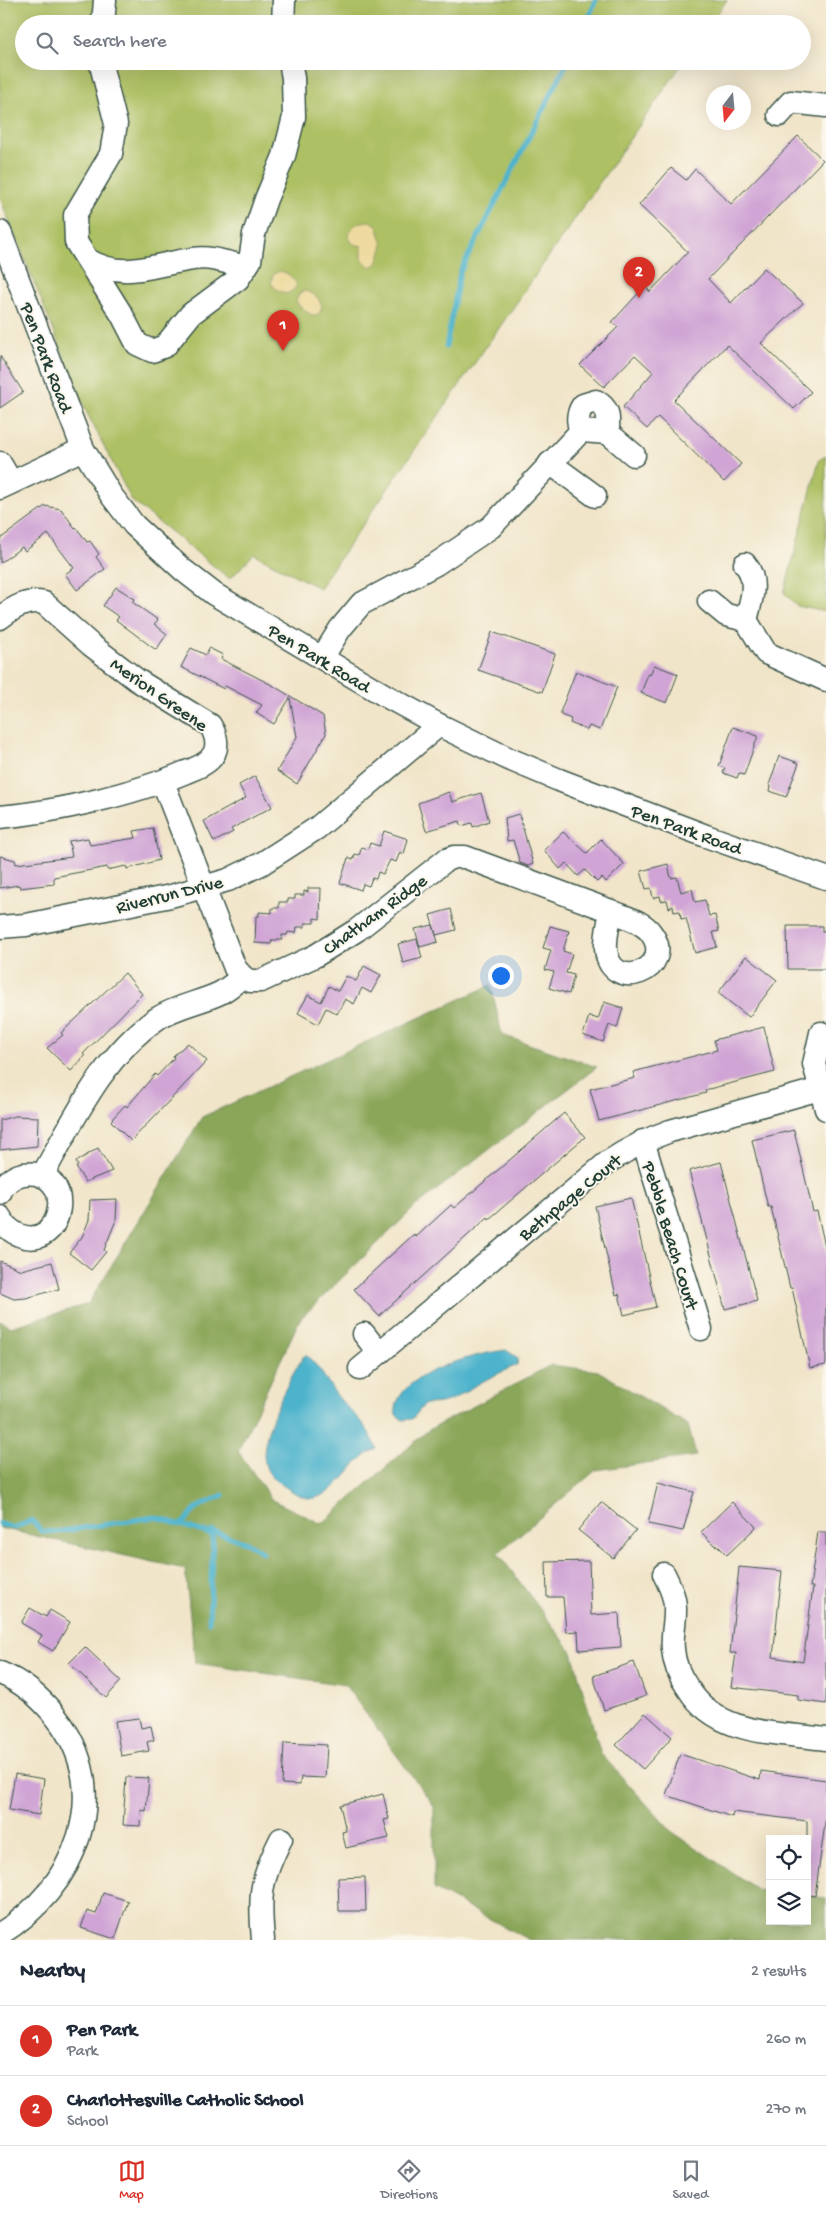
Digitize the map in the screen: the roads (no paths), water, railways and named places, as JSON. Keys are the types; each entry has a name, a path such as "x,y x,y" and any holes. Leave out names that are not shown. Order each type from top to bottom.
{"street":[{"path":"104,15 105,0"},
{"path":"283,15 284,0"},
{"path":"102,70 116,124 111,154 75,215 76,242 122,315 137,344 152,351 165,346 191,314 238,279 250,261 254,234 266,198 284,156 294,117 294,78 292,70"},
{"path":"779,115 791,102 826,106"},
{"name":"Pen Park Road","path":"0,232 83,449 111,495 134,525 163,554 214,594 439,725 509,759 559,780 826,878"},
{"path":"88,260 99,266 118,271 137,271 206,258 246,267"},
{"path":"581,431 578,423 579,412 583,405 596,401 605,406 609,416 608,433"},
{"path":"581,431 608,433 634,455"},
{"path":"322,658 340,629 361,604 436,564 491,527 581,431"},
{"path":"4,477 83,449"},
{"path":"550,463 595,496"},
{"path":"745,564 751,571 754,594 746,620"},
{"path":"709,601 726,615 746,620 766,652 826,680"},
{"name":"Merion Greene","path":"0,618 27,602 44,603 91,645 137,680 210,725 217,741 215,751 210,759 202,765 163,782 82,803 0,817"},
{"name":"Riverrun Drive","path":"0,928 55,919 205,888 261,864 310,832 439,725"},
{"path":"42,1176 107,1068 123,1047 159,1018 178,1008 219,994 243,977 233,964 163,782"},
{"name":"Chatham Ridge","path":"243,977 260,981 315,956 357,930 446,860 454,857 465,857 611,911"},
{"path":"821,1033 814,1064 823,1099"},
{"name":"Bethpage Court","path":"360,1369 608,1162 643,1141 670,1131 823,1099"},
{"name":"Pebble Beach Court","path":"643,1141 701,1329"},
{"path":"0,1193 9,1180 19,1175 31,1174 42,1176 52,1183 60,1198 59,1216 53,1226 38,1235 21,1236 10,1231 0,1217"},
{"path":"364,1334 380,1353"},
{"path":"664,1574 674,1599 673,1648 676,1664 693,1696 704,1709 718,1719 733,1725 826,1739"},
{"path":"0,1673 26,1687 44,1702 61,1724 73,1744 80,1765 84,1788 83,1819 79,1840 69,1863 49,1894 32,1912 0,1934"},
{"path":"263,1940 261,1891 265,1873 281,1839"}],"water":[{"path":"506,1350 518,1358 517,1365 472,1387 450,1401 425,1404 412,1419 403,1420 396,1415 398,1401 407,1388 420,1377 475,1356"},
{"path":"306,1355 318,1368 341,1401 363,1425 373,1439 377,1449 361,1459 333,1489 315,1498 297,1494 275,1479 267,1470 264,1455 270,1426 276,1410 290,1380"}],"waterway":[{"path":"590,15 596,0"},
{"path":"446,347 460,272 563,70"},
{"path":"182,1524 198,1507 223,1495"},
{"path":"0,1524 15,1528 32,1520 41,1531 56,1532 155,1517 213,1535 209,1622"},
{"path":"213,1535 212,1531 248,1543 263,1553"}],"place":[{"name":"Charlottesville Catholic School","path":"639,298"},
{"name":"Pen Park","path":"283,351"}]}
